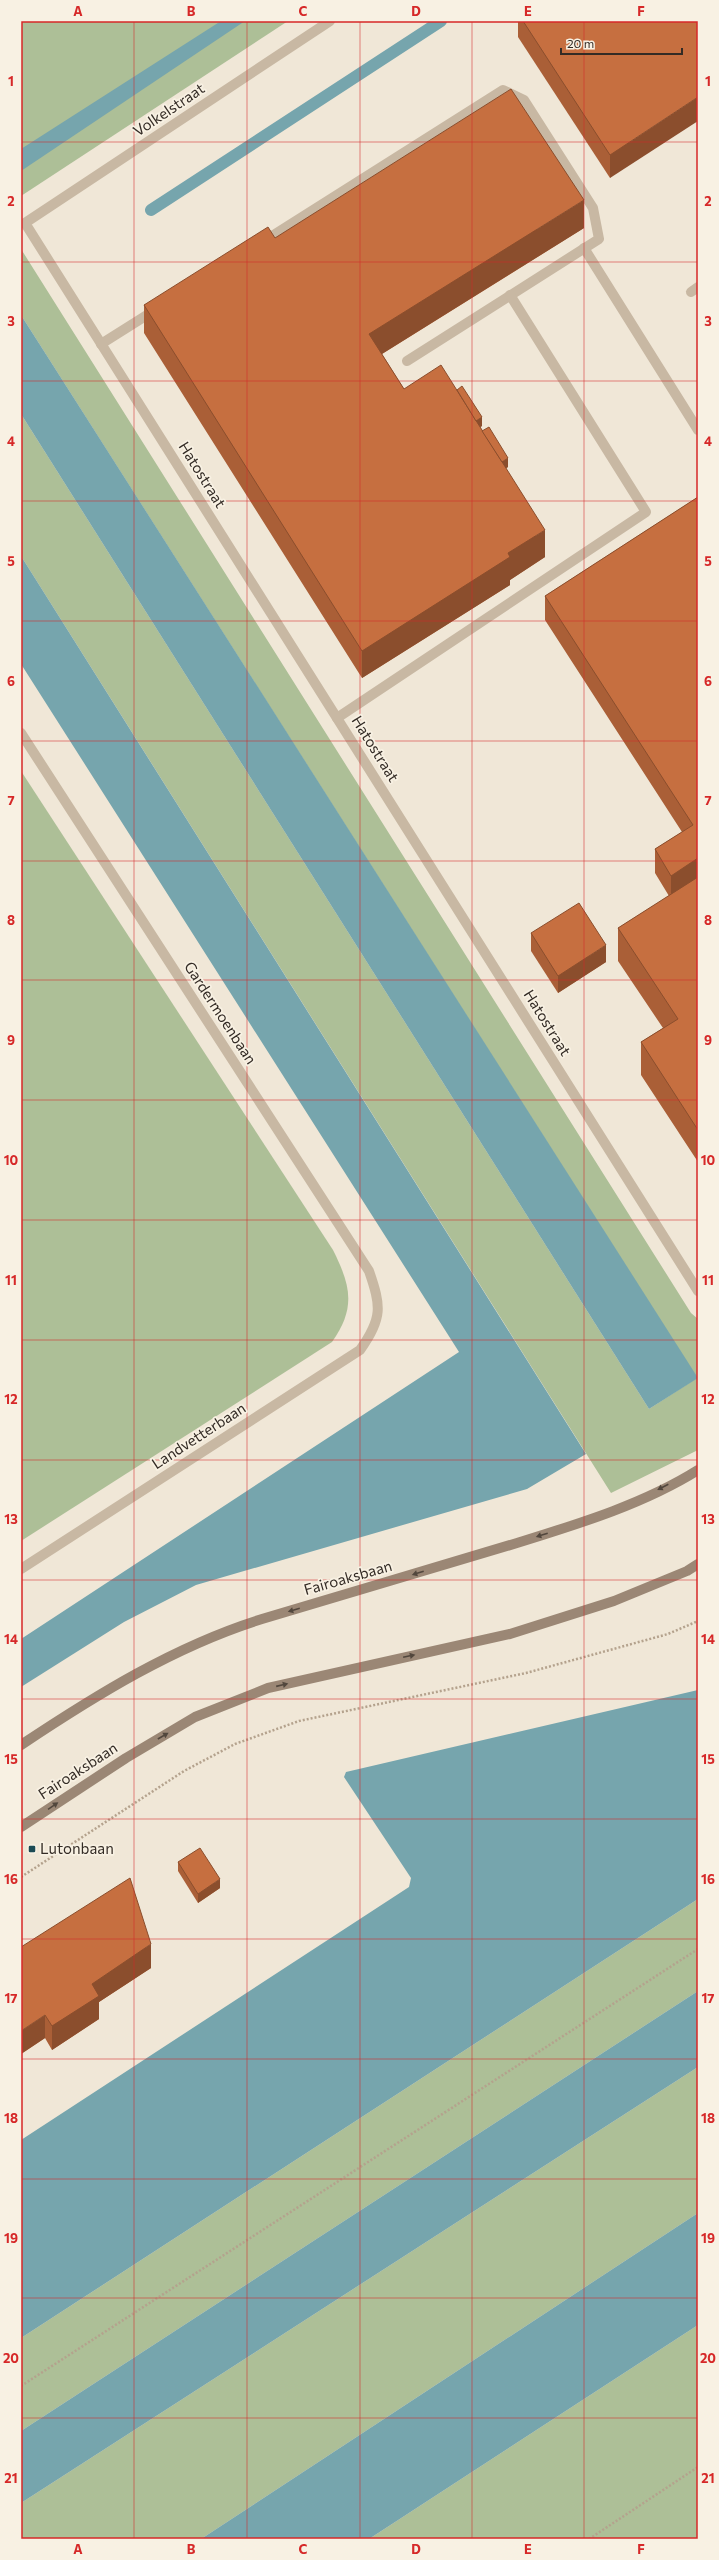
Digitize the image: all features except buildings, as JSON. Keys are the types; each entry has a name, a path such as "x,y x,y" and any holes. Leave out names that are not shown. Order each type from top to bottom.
{"main road":[{"name":"Fairoaksbaan","path":"21,1745 81,1705 165,1658 260,1620 568,1527 645,1497 698,1470"},
{"name":"Fairoaksbaan","path":"21,1827 126,1758 195,1718 268,1688 510,1634 614,1601 698,1564"}],"street":[{"name":"Volkelstraat","path":"25,223 330,21"},
{"path":"248,251 503,90 524,100 593,208 599,239 407,361"},
{"name":"Hatostraat","path":"25,223 698,1291"},
{"path":"584,248 698,430"},
{"path":"337,718 646,512 510,295"},
{"path":"101,344 162,306"},
{"name":"Gardermoenbaan","path":"21,733 369,1271 377,1294 378,1316"},
{"name":"Landvetterbaan","path":"21,1569 360,1350 371,1334 378,1316"}],"path":[{"path":"21,1877 184,1771 235,1744 299,1722 526,1673 668,1634 698,1621"},
{"path":"21,2386 698,1949"},
{"path":"589,2539 698,2467"}],"green space":[{"path":"21,21 288,21 21,196"},
{"path":"21,249 691,1313 698,1319 698,1450 611,1493 21,556 21,414 649,1409 697,1378 21,315"},
{"path":"21,771 333,1250 347,1286 348,1307 340,1330 332,1342 21,1541"},
{"path":"698,1899 698,1991 21,2431 21,2338"},
{"path":"698,2067 698,2213 201,2539 21,2539 21,2503"},
{"path":"698,2325 698,2539 369,2539"}],"water":[{"path":"221,21 245,21 21,171 21,149"},
{"path":"21,315 698,1378 649,1409 21,414"},
{"path":"21,556 586,1454 527,1489 196,1585 124,1622 21,1687 21,1639 459,1352 21,664"},
{"path":"698,1690 698,1899 21,2338 21,2140 409,1887 411,1878 344,1777 346,1772"},
{"path":"698,1991 698,2067 21,2503 21,2431"},
{"path":"698,2213 698,2325 369,2539 201,2539"}],"waterway":[{"path":"151,210 441,21"}],"place":[{"name":"Lutonbaan","path":"32,1849"}]}
